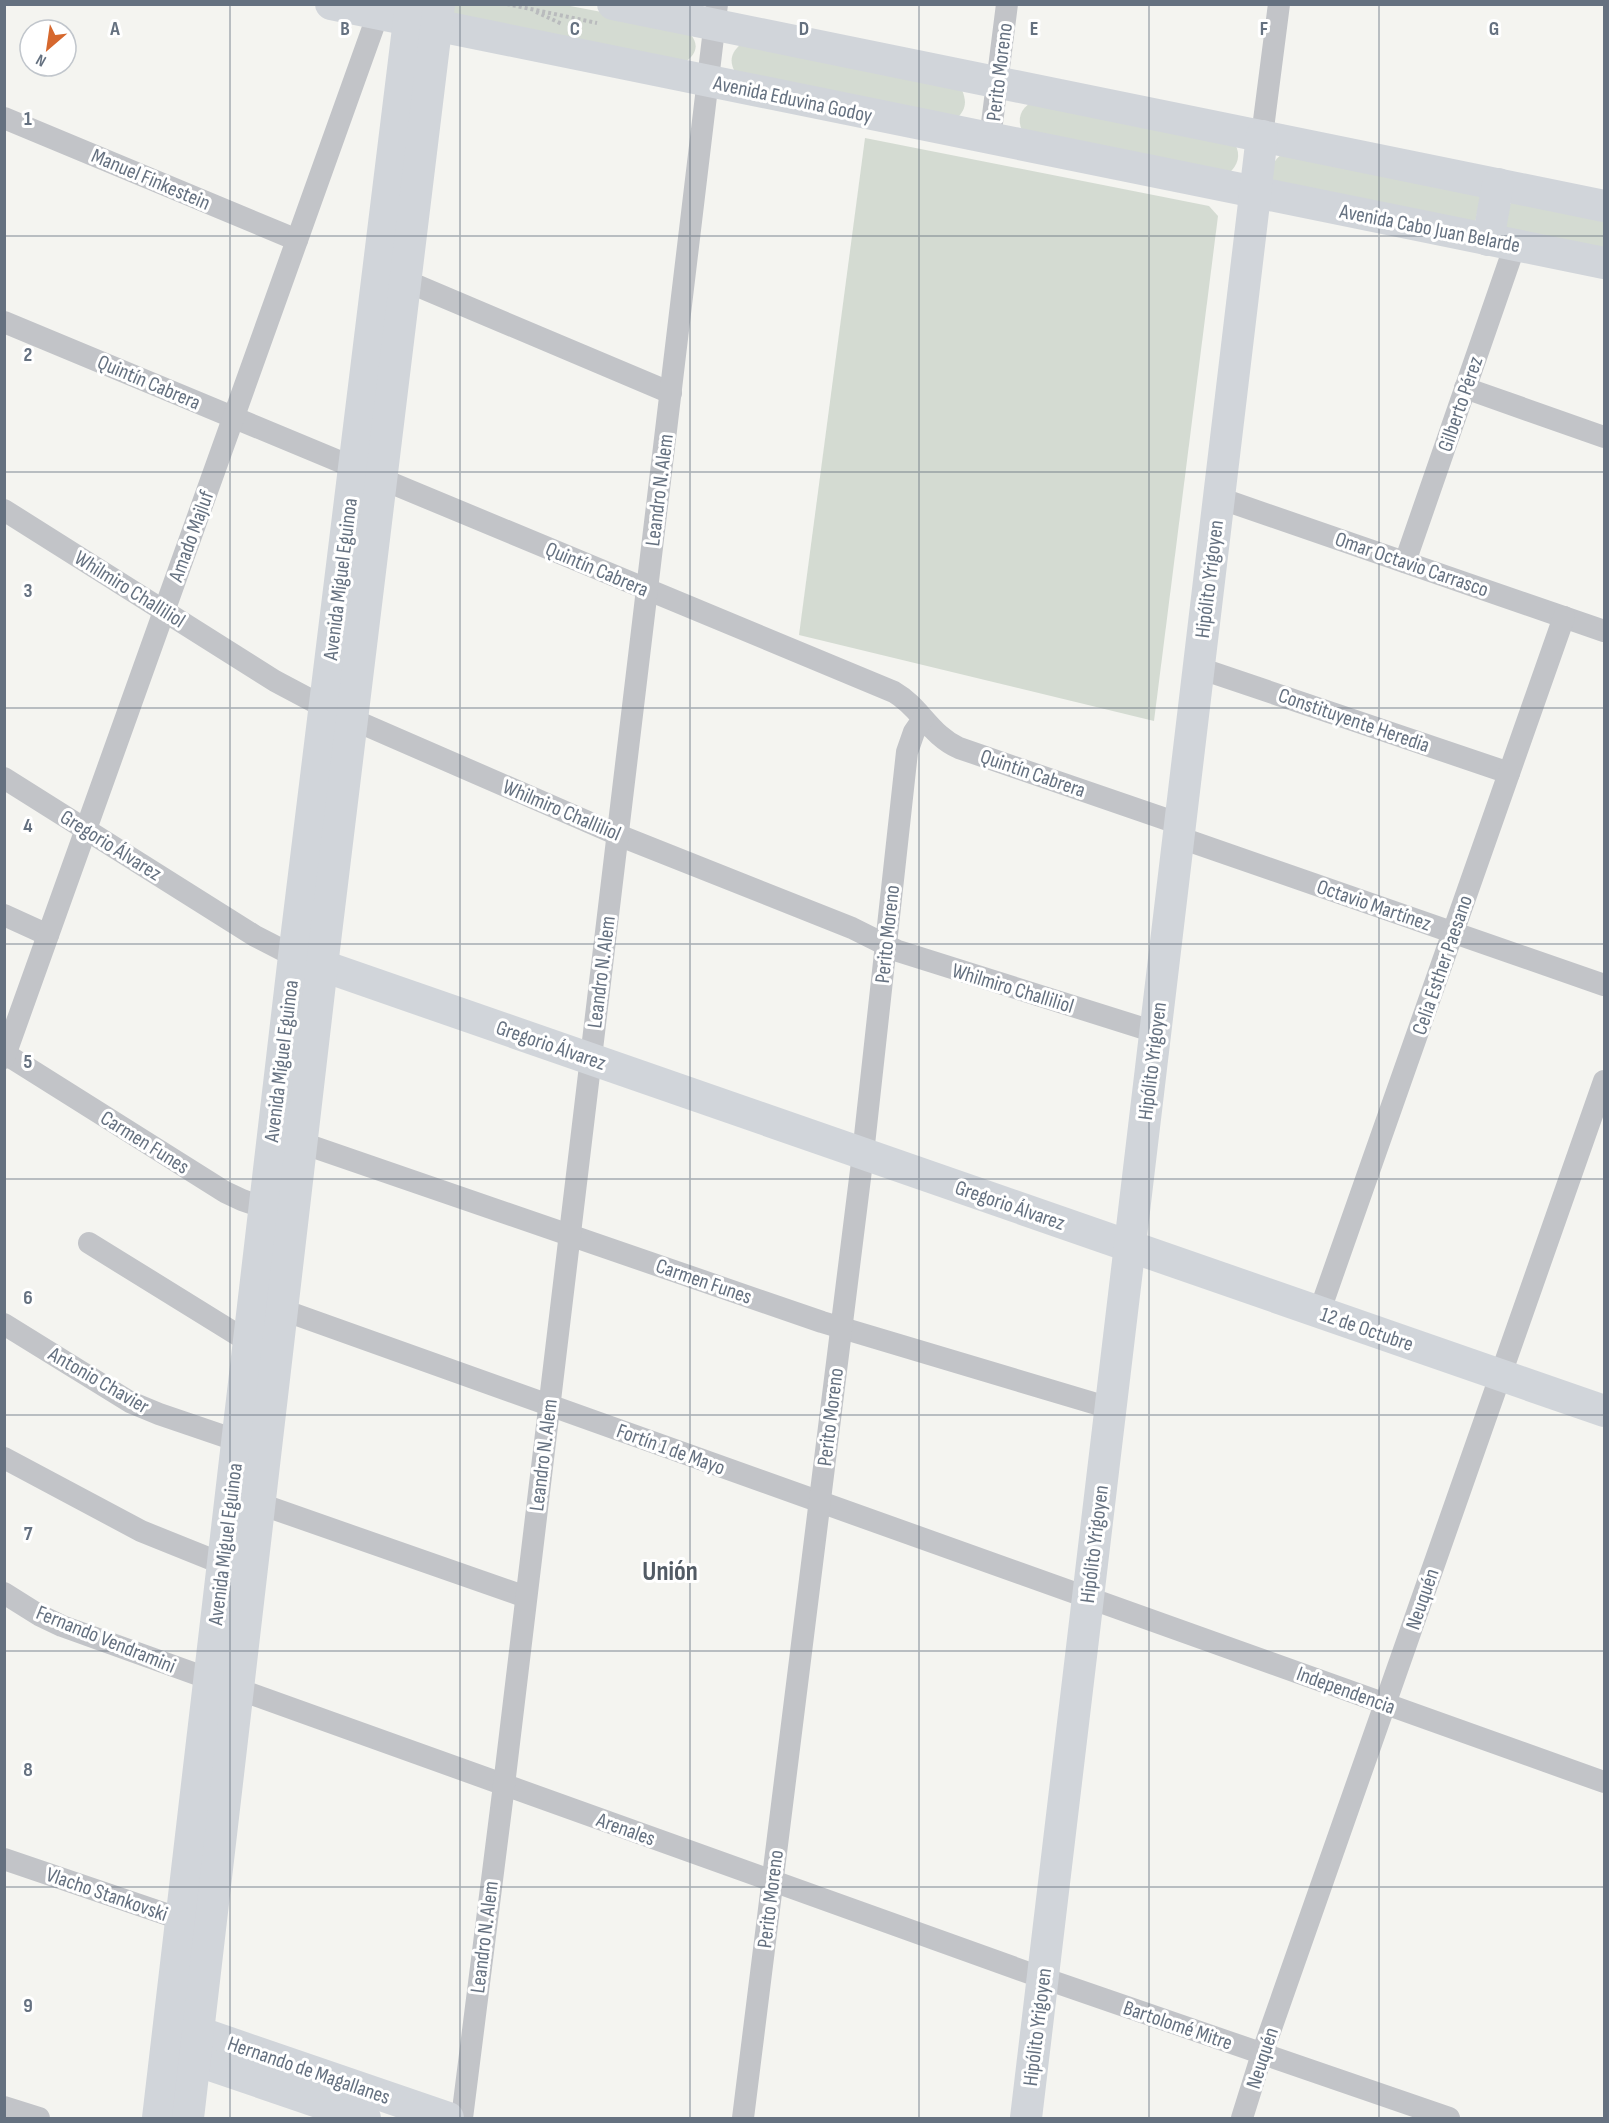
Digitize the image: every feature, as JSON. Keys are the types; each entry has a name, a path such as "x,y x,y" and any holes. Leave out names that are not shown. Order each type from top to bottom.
{"main road":[{"name":"Avenida Eduvina Godoy","path":"331,4 378,14 424,14 708,82 1255,193"},
{"path":"613,4 716,15 997,82 1605,206"},
{"name":"Avenida Miguel Eguinoa","path":"368,473 406,281 424,14"},
{"name":"Avenida Miguel Eguinoa","path":"188,2118 266,1450 268,1305 424,14"},
{"name":"Hipólito Yrigoyen","path":"1026,2118 1262,136"},
{"path":"1498,184 1501,243"},
{"name":"Avenida Cabo Juan Belarde","path":"1255,193 1605,263"},
{"name":"Avenida Miguel Eguinoa","path":"279,1213 302,1143 308,961"},
{"name":"Gregorio Álvarez","path":"308,961 1130,1247"},
{"name":"12 de Octubre","path":"1130,1247 1605,1411"},
{"name":"Avenida Miguel Eguinoa","path":"158,2118 249,1342 268,1305"},
{"name":"Hernando de Magallanes","path":"167,2037 448,2118"},
{"name":"Hernando de Magallanes","path":"197,2045 365,2118"}],"street":[{"name":"Perito Moreno","path":"990,139 1007,4"},
{"name":"Hipólito Yrigoyen","path":"1262,136 1279,4"},
{"name":"Amado Majluf","path":"5,1055 378,14"},
{"name":"Leandro N. Alem","path":"462,2118 716,15"},
{"name":"Manuel Finkestein","path":"4,118 297,240"},
{"name":"Gilberto Pérez","path":"1405,562 1465,388 1501,243"},
{"path":"406,281 671,393"},
{"name":"Quintín Cabrera","path":"4,322 894,692 903,697 946,742 1179,831"},
{"path":"1465,388 1605,436"},
{"name":"Omar Octavio Carrasco","path":"1219,498 1605,631"},
{"name":"Whilmiro Challiliol","path":"4,510 274,681 338,713 618,835 852,928 914,957 1155,1032"},
{"name":"Celia Esther Paesano","path":"1319,1313 1564,617"},
{"name":"Constituyente Heredia","path":"1199,668 1509,773"},
{"name":"Perito Moreno","path":"743,2118 863,1154 907,752 914,732 923,719"},
{"name":"Gregorio Álvarez","path":"4,778 255,936 308,961"},
{"name":"Octavio Martínez","path":"1179,831 1605,985"},
{"path":"4,915 48,935"},
{"name":"Carmen Funes","path":"5,1055 225,1192 279,1213"},
{"name":"Neuquén","path":"1242,2118 1262,2054 1605,1081"},
{"name":"Carmen Funes","path":"302,1143 841,1328 1110,1408"},
{"path":"89,1243 249,1342"},
{"name":"Fortín 1 de Mayo","path":"268,1305 1088,1597"},
{"name":"Antonio Chavier","path":"4,1324 130,1402 266,1450"},
{"path":"4,1458 141,1531 223,1564"},
{"path":"260,1504 526,1597"},
{"name":"Fernando Vendramini","path":"4,1593 39,1615 62,1626 209,1680"},
{"name":"Independencia","path":"1088,1597 1605,1782"},
{"name":"Arenales","path":"209,1680 1043,1978"},
{"name":"Vlacho Stankovski","path":"4,1859 210,1929"},
{"name":"Bartolomé Mitre","path":"1043,1978 1449,2118"},
{"path":"4,2107 39,2118"}],"shaded area":[{"path":"450,5 565,5 680,27 690,34 696,48 685,62 455,17"},
{"path":"740,45 962,90 965,106 956,119 735,72 732,57"},
{"path":"1032,102 1235,144 1238,160 1229,173 1022,131 1021,115"},
{"path":"865,138 1209,206 1218,216 1154,721 799,635"},
{"path":"1284,153 1481,195 1475,223 1274,182 1273,165"},
{"path":"1512,202 1604,216 1604,253 1506,229 1504,211"}],"district":[{"name":"Unión","path":"670,1571"}]}
